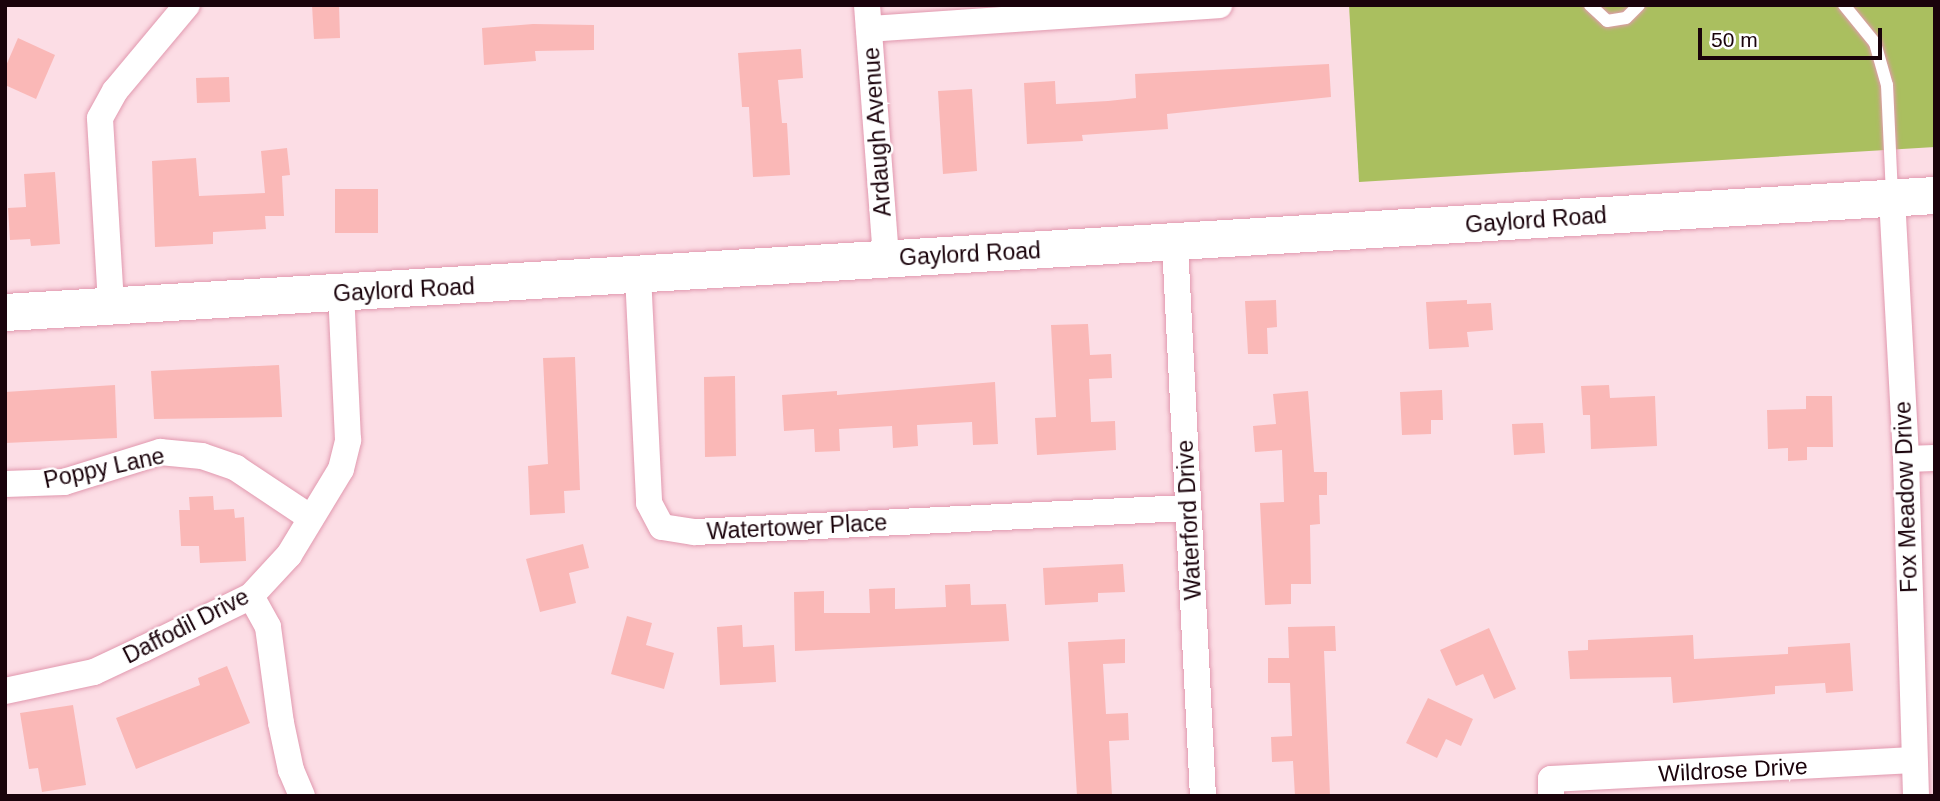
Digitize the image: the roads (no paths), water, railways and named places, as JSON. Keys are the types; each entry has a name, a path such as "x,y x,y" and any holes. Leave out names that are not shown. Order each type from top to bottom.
{"street":[{"path":"111,304 100,118 115,91 187,5"},
{"path":"868,17 1219,5"},
{"name":"Ardaugh Avenue","path":"868,17 886,259"},
{"name":"Gaylord Road","path":"5,312 1175,244 1935,195"},
{"name":"Fox Meadow Drive","path":"1892,198 1906,459 1916,796"},
{"name":"Waterford Drive","path":"1175,244 1203,796"},
{"name":"Watertower Place","path":"638,275 649,503 662,527 695,532 1188,508"},
{"name":"Daffodil Drive","path":"5,691 94,672 251,596 289,555 341,469 348,440 341,293"},
{"name":"Poppy Lane","path":"6,484 64,482 160,452 202,456 236,468 311,518"},
{"path":"1906,459 1935,458"},
{"path":"251,596 268,627 281,723 291,771 302,796"},
{"name":"Wildrose Drive","path":"1551,787 1914,760"}],"lane":[{"path":"1590,5 1607,21 1626,18 1639,5"},
{"path":"1844,5 1875,43 1887,85 1892,198"}]}
